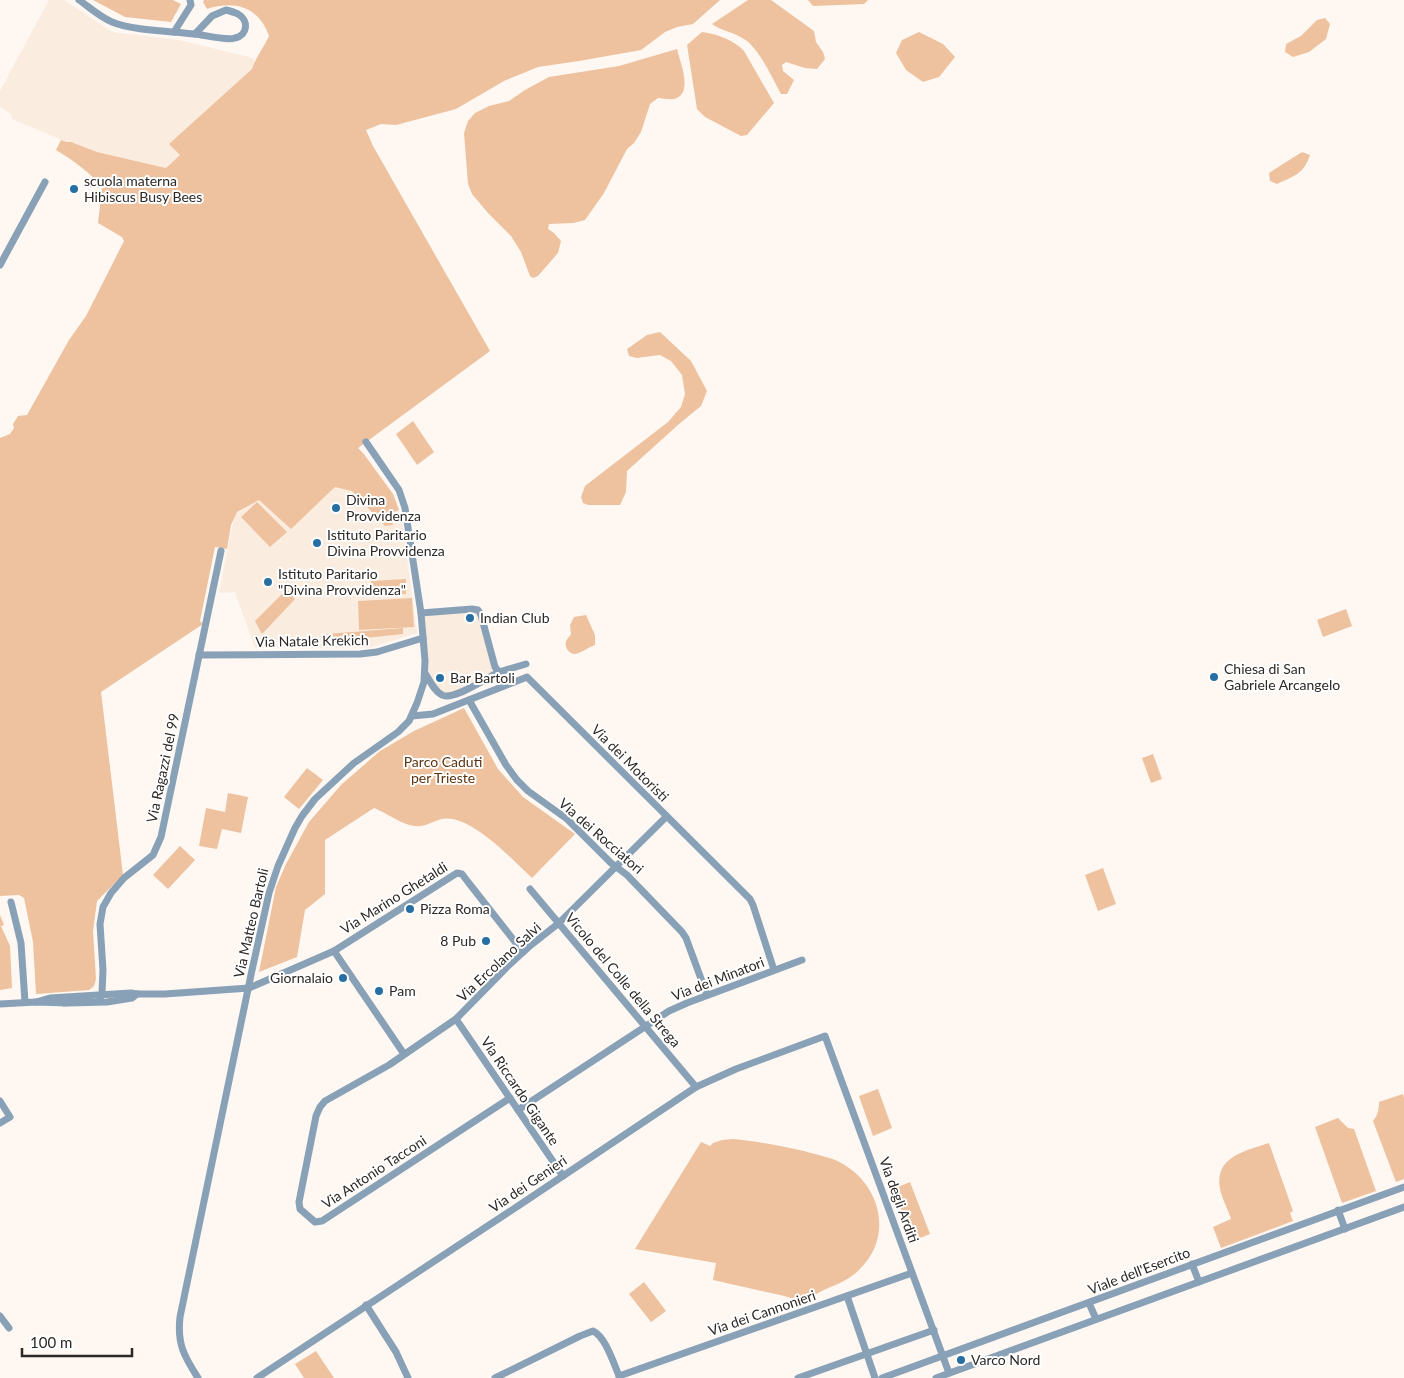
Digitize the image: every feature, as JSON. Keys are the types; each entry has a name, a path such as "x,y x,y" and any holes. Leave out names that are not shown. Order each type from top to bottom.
{"street":[{"path":"79,0 109,20 128,26 231,39 244,32 245,23 239,14 226,10 212,16 195,34"},
{"path":"174,32 191,5 190,0"},
{"path":"0,265 45,182"},
{"name":"Via Matteo Bartoli","path":"198,1378 185,1357 182,1348 180,1317 248,988 273,880 285,847 302,816 315,799 346,769 398,732 406,724 412,716 424,682 423,638 406,508 400,490 366,442"},
{"name":"Via Ragazzi del 99","path":"102,994 100,924 103,907 111,892 124,878 148,860 159,844 221,551"},
{"path":"420,612 472,608 478,610 498,672"},
{"name":"Via Natale Krekich","path":"199,655 360,654 377,652 423,638"},
{"path":"425,674 437,691 443,696 448,697 459,694 498,672 526,664"},
{"name":"Via dei Motoristi","path":"412,716 433,714 527,677 750,899 774,970"},
{"name":"Via dei Rocciatori","path":"469,700 516,780 567,819 611,863 628,875 686,938 707,995"},
{"name":"Via Ercolano Salvi","path":"354,1085 456,1019 523,952 559,923 666,817"},
{"name":"Via Marino Ghetaldi","path":"102,994 165,994 248,988 334,951 457,873 462,874 523,952"},
{"name":"Vicolo del Colle della Strega","path":"530,889 696,1087"},
{"path":"11,902 21,943 25,1002"},
{"path":"334,951 404,1054"},
{"name":"Via dei Minatori","path":"518,1110 669,1011 802,960"},
{"path":"36,1002 50,998 102,994"},
{"path":"64,1003 100,998 102,994"},
{"path":"0,1004 25,1002 107,1002 132,998 137,994"},
{"name":"Via Riccardo Gigante","path":"456,1019 563,1176"},
{"name":"Via dei Genieri","path":"256,1378 696,1087 722,1074 825,1036"},
{"name":"Via degli Arditi","path":"825,1036 949,1373"},
{"name":"Via Antonio Tacconi","path":"354,1085 328,1099 320,1107 316,1116 299,1202 300,1209 316,1222 324,1221 510,1098"},
{"path":"0,1101 10,1117 0,1123"},
{"name":"Viale dell'Esercito","path":"882,1378 1404,1187"},
{"path":"936,1378 1404,1207"},
{"path":"1338,1210 1345,1229"},
{"path":"1192,1264 1199,1282"},
{"name":"Via dei Cannonieri","path":"620,1377 912,1272"},
{"path":"847,1296 875,1378"},
{"path":"1090,1303 1096,1320"},
{"path":"366,1305 396,1352 408,1378"},
{"path":"0,1316 9,1328"},
{"path":"798,1378 810,1376 934,1330"},
{"path":"495,1378 507,1376 580,1336 594,1331 605,1343 620,1377"}],"shaded area":[{"path":"49,0 64,0 112,32 179,40 245,56 255,59 253,68 170,144 180,155 166,168 97,152 67,142 12,119 11,114 0,107 0,91"},
{"name":"Istituto Paritario Divina Provvidenza","path":"363,453 393,494 402,520 417,633 368,648 255,648 235,592 219,593 234,517 237,512 259,500"},
{"path":"476,611 495,672 447,695 439,690 427,673 423,615"}],"green space":[{"path":"93,0 173,0 181,4 171,22 125,17"},
{"path":"204,0 720,0 693,24 677,27 665,32 641,50 538,67 504,81 456,109 396,125 381,124 366,130 373,146 490,351 358,448 393,494 399,510 391,513 393,525 385,526 352,491 335,487 291,529 259,500 237,512 231,525 227,549 215,547 200,621 203,624 101,692 123,875 97,901 93,931 96,979 94,986 89,990 36,994 33,942 24,898 19,895 0,896 0,438 10,434 18,416 27,415 69,340 86,316 124,241 122,237 98,223 102,188 81,167 56,150 61,140 97,152 166,168 180,155 169,144 252,69 269,36 259,18 245,8 227,5 207,9 203,2"},
{"path":"748,0 771,0 814,31 816,42 823,52 825,59 817,69 805,68 786,62 782,65 783,71 794,80 787,94 781,94 765,64 750,43 712,24"},
{"path":"808,0 868,0 864,4 813,6"},
{"path":"1325,18 1330,24 1326,39 1309,52 1293,57 1285,52 1286,44 1301,36 1317,20"},
{"path":"702,32 725,38 744,51 774,103 747,135 741,136 705,117 697,109 687,45"},
{"path":"919,32 943,44 955,57 939,77 923,82 906,70 896,53 902,40"},
{"path":"677,49 685,84 680,96 674,99 658,98 650,104 641,132 634,143 627,149 604,193 585,220 573,223 549,224 548,229 561,241 558,253 538,276 533,278 530,276 521,252 511,236 472,194 468,184 464,133 468,121 475,113 489,106 509,101 549,77 619,66"},
{"path":"1302,152 1310,155 1301,170 1277,184 1270,181 1269,173"},
{"path":"660,332 691,361 707,391 701,406 627,471 626,492 620,505 588,505 583,503 581,497 585,486 668,422 681,407 685,394 682,375 671,361 660,355 637,358 629,356 627,349 647,335"},
{"path":"413,421 434,452 417,465 396,434"},
{"path":"257,502 287,532 270,547 241,517"},
{"path":"406,579 406,594 371,596 371,581"},
{"path":"287,589 295,599 262,634 255,621"},
{"path":"412,598 414,627 359,630 358,601"},
{"path":"1346,609 1352,626 1323,637 1317,620"},
{"path":"586,615 595,635 595,645 573,654 566,648 566,641 571,634 570,625 574,617"},
{"path":"403,628 403,634 327,642 326,634"},
{"name":"Parco Caduti per Trieste","path":"464,708 498,769 523,797 575,834 532,878 485,835 463,822 448,818 415,826 403,823 374,808 325,840 325,894 305,910 297,957 259,972 276,887 309,822 341,785 380,751 414,731"},
{"path":"1153,754 1162,779 1151,783 1142,758"},
{"path":"307,768 323,780 299,809 284,797"},
{"path":"228,793 248,797 241,833 222,829 217,849 199,846 206,808 225,812"},
{"path":"180,846 195,860 168,889 153,875"},
{"path":"1103,868 1116,904 1098,911 1085,875"},
{"path":"0,915 4,925 1,926 10,946 12,988 0,990"},
{"path":"878,1089 892,1128 873,1136 859,1096"},
{"path":"1403,1094 1404,1179 1396,1182 1373,1121 1378,1112 1379,1102"},
{"path":"1338,1118 1348,1128 1354,1129 1376,1191 1342,1203 1315,1127"},
{"path":"733,1139 824,1156 843,1164 856,1174 867,1186 874,1199 879,1228 876,1243 870,1257 859,1270 839,1283 799,1300 713,1280 716,1263 635,1249 701,1142 710,1146 722,1140"},
{"path":"1269,1143 1293,1211 1290,1213 1293,1221 1221,1248 1213,1227 1231,1219 1220,1189 1219,1178 1222,1169 1227,1162 1242,1152"},
{"path":"910,1182 930,1234 913,1241 893,1189"},
{"path":"644,1282 666,1311 651,1322 629,1294"},
{"path":"316,1351 334,1378 304,1378 295,1364"}],"place":[{"name":"scuola materna Hibiscus Busy Bees","path":"74,189"},
{"name":"Divina Provvidenza","path":"336,508"},
{"name":"Istituto Paritario Divina Provvidenza","path":"317,543"},
{"name":"Istituto Paritario \"Divina Provvidenza\"","path":"268,582"},
{"name":"Indian Club","path":"470,618"},
{"name":"Chiesa di San Gabriele Arcangelo","path":"1214,677"},
{"name":"Bar Bartoli","path":"440,678"},
{"name":"Pizza Roma","path":"410,909"},
{"name":"8 Pub","path":"486,941"},
{"name":"Giornalaio","path":"343,978"},
{"name":"Pam","path":"379,991"},
{"name":"Varco Nord","path":"961,1360"}]}
